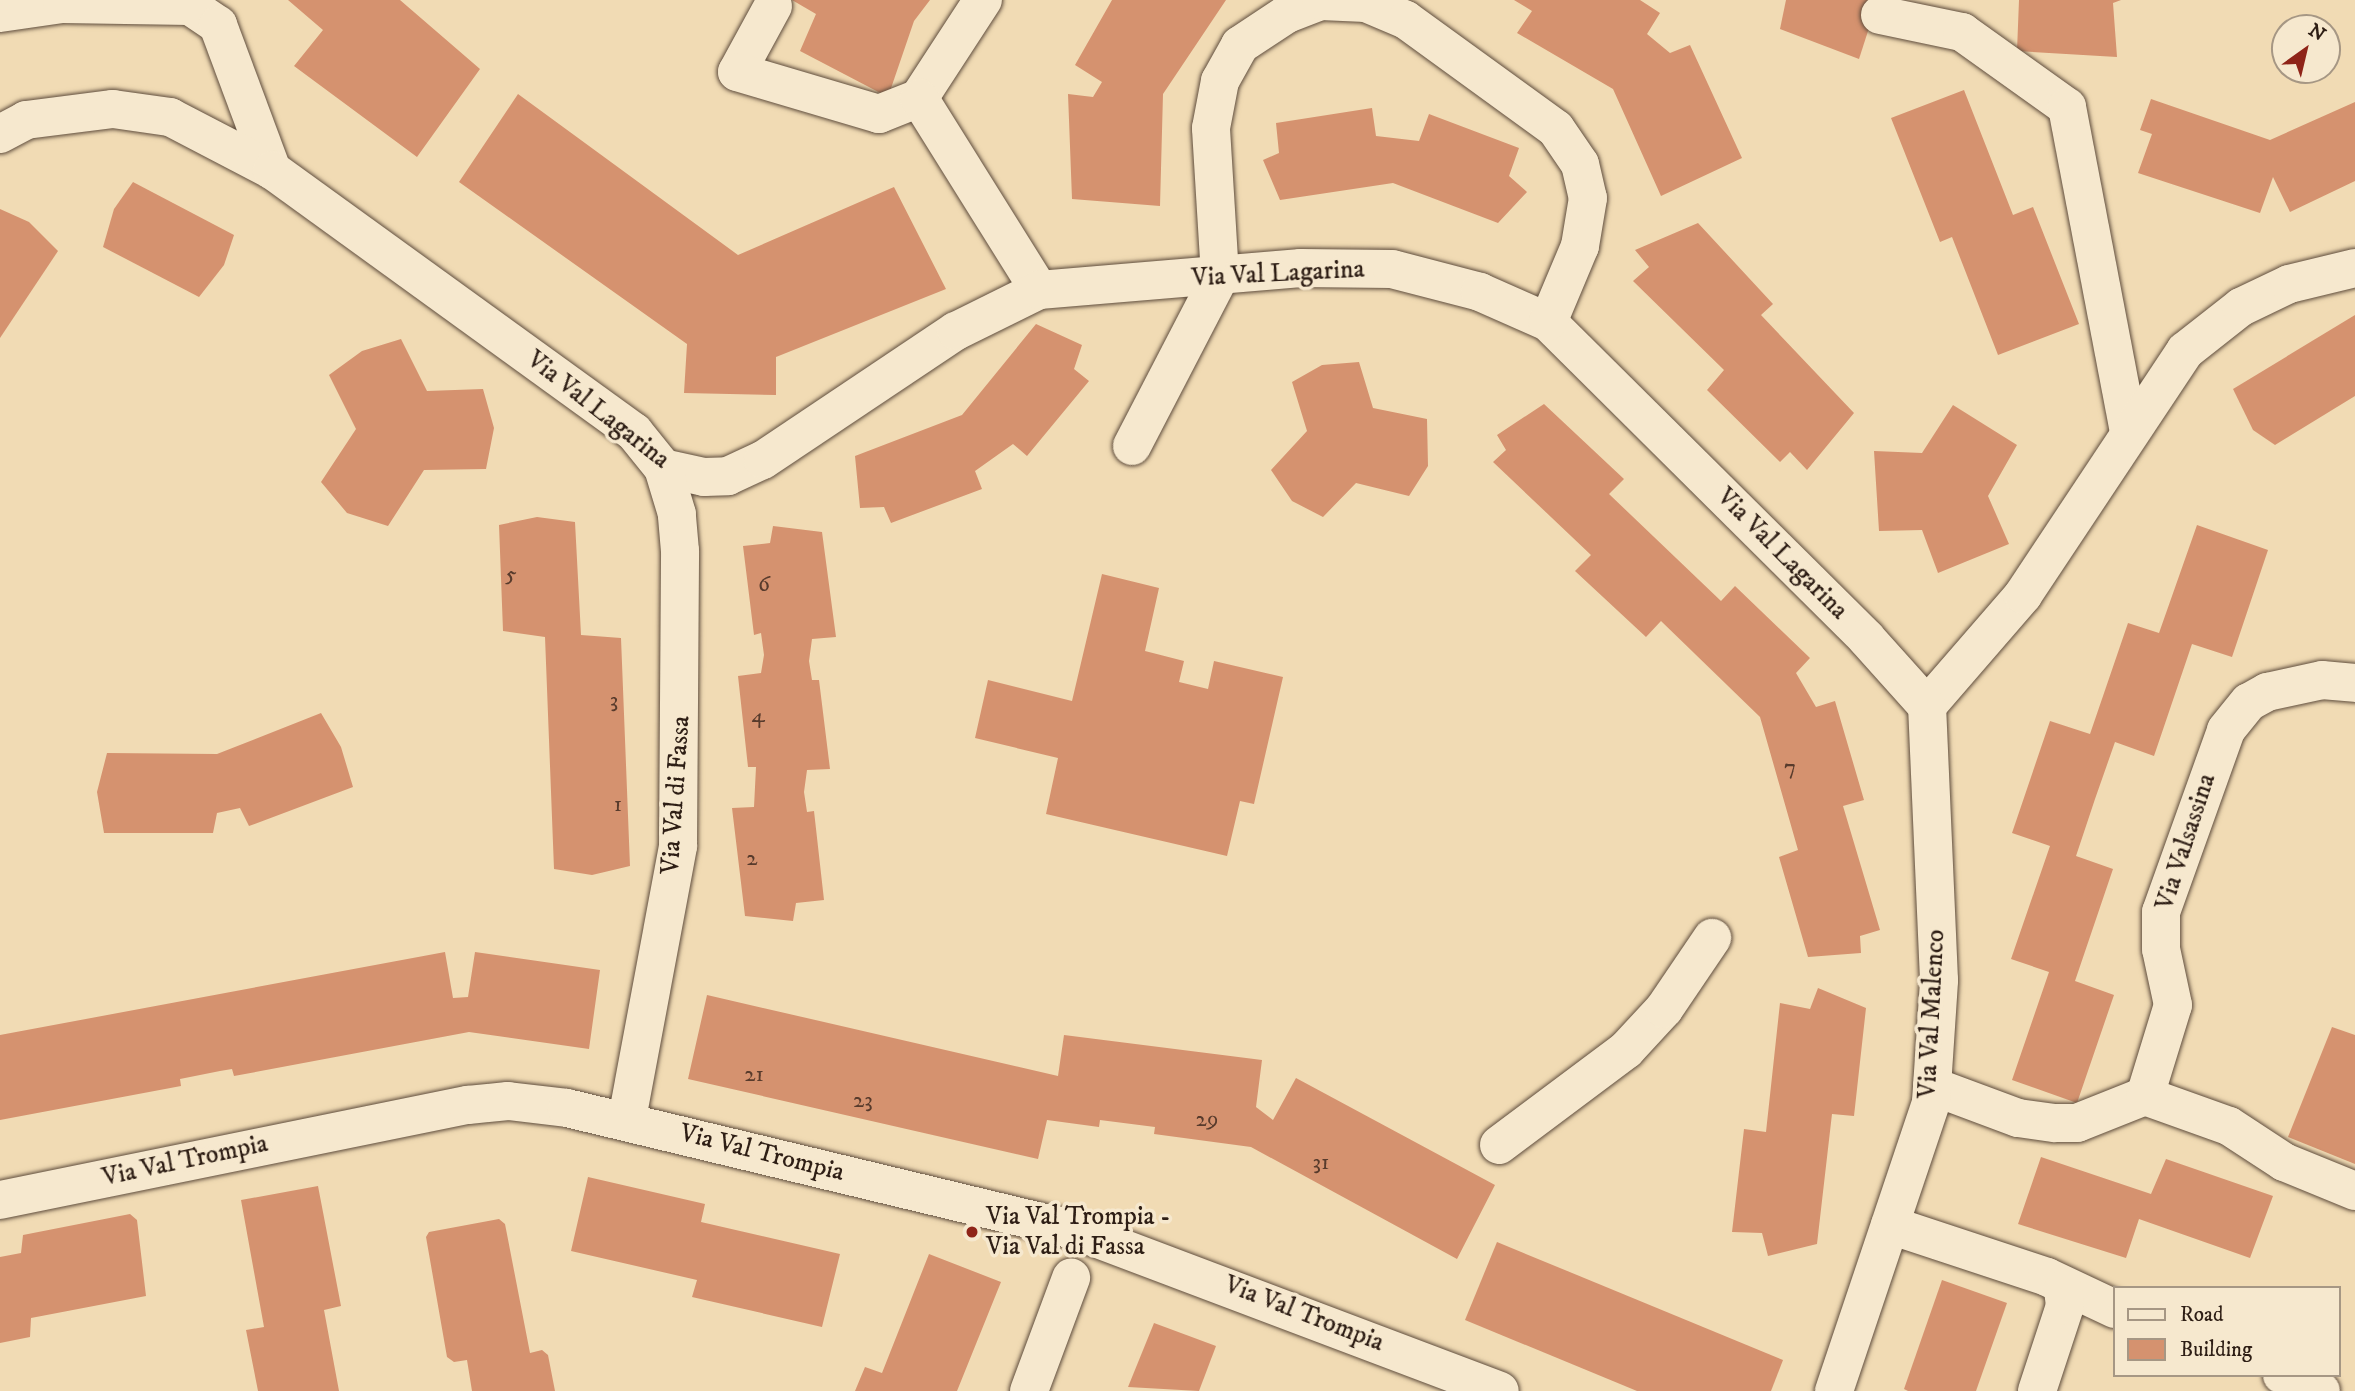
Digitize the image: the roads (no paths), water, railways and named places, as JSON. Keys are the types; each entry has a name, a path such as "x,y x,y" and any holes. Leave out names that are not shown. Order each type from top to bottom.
{"street":[{"path":"773,6 737,72 879,114 919,98 983,0"},
{"path":"1132,446 1220,276 1211,128 1220,81 1240,45 1287,14 1321,1 1366,3 1406,20 1556,130 1580,163 1588,198 1580,246 1548,322"},
{"path":"0,13 62,4 190,6 218,25 272,170"},
{"path":"1880,15 1962,32 2067,107 2129,433"},
{"path":"919,98 1039,290"},
{"name":"Via Val Lagarina","path":"0,134 26,120 113,109 170,117 272,170 616,419 663,468 728,476 763,460 956,331 1039,290 1301,268 1392,269 1480,292 1548,322 1866,638 1927,706"},
{"path":"1927,706 2023,596 2185,351 2241,307 2289,284 2355,268"},
{"name":"Via Val di Fassa","path":"627,1119 678,846 680,551 677,514 663,468"},
{"name":"Via Valsassina","path":"2145,1096 2173,1004 2161,949 2161,912 2226,730 2249,702 2266,692 2322,680 2355,680"},
{"name":"Via Val Malenco","path":"1834,1391 1890,1225 1932,1086 1939,980 1927,706"},
{"path":"1499,1145 1626,1050 1664,1009 1712,938"},
{"path":"1932,1086 2018,1118 2055,1124 2077,1123 2145,1096 2229,1126 2284,1162 2355,1191"},
{"name":"Via Val Trompia","path":"0,1200 468,1105 508,1101 627,1119 1074,1230 1500,1391"},
{"path":"1890,1225 2047,1277 2063,1289 2114,1310"},
{"path":"1029,1391 1072,1278"},
{"path":"2037,1391 2065,1306 2063,1289"},
{"path":"2286,1377 2321,1391"}],"place":[{"name":"Via Val Trompia - Via Val di Fassa","path":"972,1232"}]}
